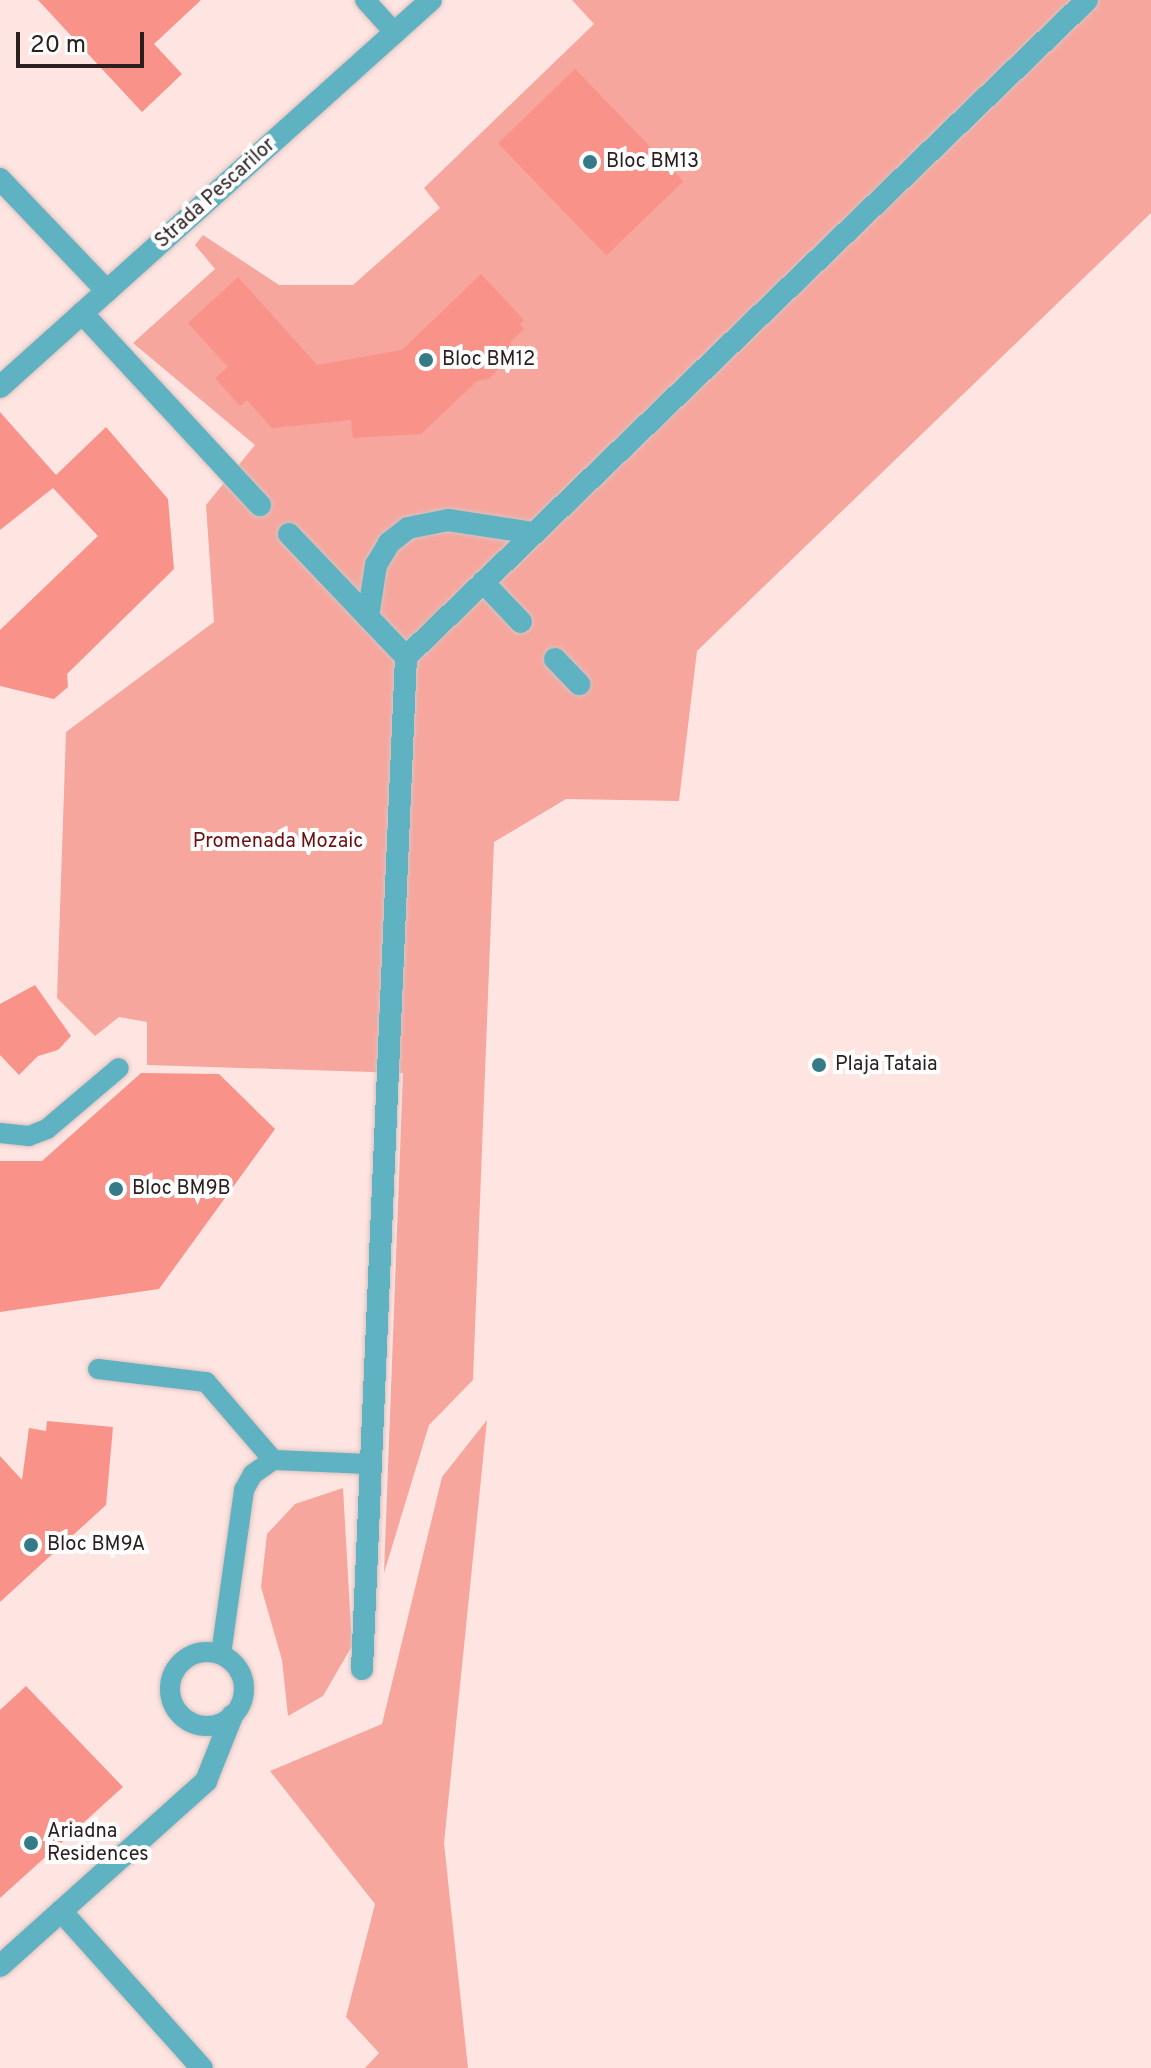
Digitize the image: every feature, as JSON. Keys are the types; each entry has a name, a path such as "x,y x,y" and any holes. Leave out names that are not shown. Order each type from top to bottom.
{"street":[{"name":"Strada Pescarilor","path":"0,387 431,0"},
{"path":"362,1669 406,657 1087,0"},
{"path":"0,179 107,291"},
{"path":"82,313 260,505"},
{"path":"368,617 376,565 389,543 408,528 448,520 534,533"},
{"path":"289,534 406,657"},
{"path":"483,582 521,622"},
{"path":"555,659 579,684"},
{"path":"0,1966 206,1781 232,1716"},
{"path":"61,1911 202,2068"}],"lane":[{"path":"365,0 395,33"},
{"path":"0,1133 29,1136 47,1129 119,1068"},
{"path":"98,1369 206,1382 273,1460"},
{"path":"221,1654 244,1490 253,1474 273,1460 370,1464"},
{"path":"196,1653 221,1654 233,1663 242,1683 240,1705 232,1716 217,1725 193,1723 183,1718 170,1697 172,1676 182,1661 196,1653"}],"green space":[{"name":"Promenada Mozaic","path":"572,0 1151,0 1151,213 697,651 679,801 566,799 494,842 473,1380 429,1425 384,1573 403,1073 147,1065 147,1022 119,1017 95,1036 57,998 66,732 214,622 206,505 255,445 133,343 215,269 195,245 203,235 279,285 353,285 440,208 424,188 594,24"},
{"path":"487,1420 444,1843 468,2068 365,2068 379,2053 346,2017 375,1904 270,1771 382,1724 442,1477"},
{"path":"343,1488 352,1646 323,1696 288,1716 282,1660 261,1587 267,1534 295,1504"}],"building":[{"path":"38,0 201,0 154,44 182,74 142,112"},
{"name":"Bloc BM13","path":"575,69 683,181 606,256 498,143"},
{"name":"Bloc BM12","path":"481,274 524,320 520,324 524,329 511,341 511,355 490,378 477,381 421,434 353,438 351,420 272,428 247,400 240,406 215,378 228,367 188,323 238,277 317,365 402,350"},
{"path":"0,412 56,475 106,427 168,499 174,569 67,674 68,687 54,699 0,686 0,630 98,536 53,488 0,530"},
{"path":"35,985 71,1036 58,1050 38,1056 19,1075 0,1055 0,1004"},
{"name":"Bloc BM9B","path":"141,1073 219,1074 275,1129 159,1289 0,1312 0,1161 42,1161"},
{"name":"Bloc BM9A","path":"47,1421 113,1427 106,1505 0,1602 0,1456 22,1480 29,1428 46,1431"},
{"name":"Ariadna Residences","path":"26,1686 123,1787 0,1898 0,1710"}],"place":[{"name":"Bloc BM13","path":"590,162"},
{"name":"Bloc BM12","path":"426,360"},
{"name":"Plaja Tataia","path":"819,1065"},
{"name":"Bloc BM9B","path":"116,1189"},
{"name":"Bloc BM9A","path":"31,1545"},
{"name":"Ariadna Residences","path":"31,1843"}]}
